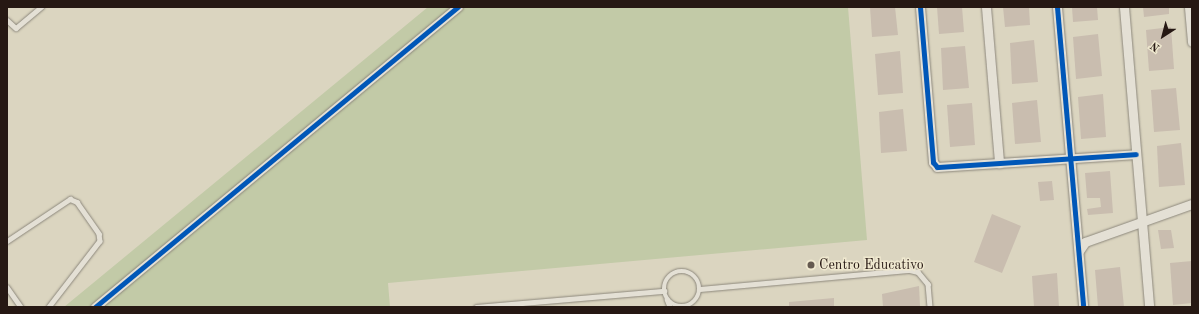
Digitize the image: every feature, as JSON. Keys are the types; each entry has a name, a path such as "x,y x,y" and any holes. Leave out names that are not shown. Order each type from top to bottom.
{"street":[{"path":"95,307 458,7"},
{"path":"920,7 933,162 941,168 1136,154"},
{"path":"986,7 999,164"},
{"path":"1057,7 1083,307"},
{"path":"1124,7 1149,307"},
{"path":"1189,7 1192,42"},
{"path":"1077,232 1081,240 1088,241 1191,204"},
{"path":"1079,251 1088,241"}],"lane":[{"path":"7,20 16,28 41,7"},
{"path":"7,241 70,199 77,202 99,234 100,241 48,307"},
{"path":"667,299 674,305 691,306 700,289 698,279 681,270 669,277 664,291 667,299 670,307"},
{"path":"700,289 910,270 918,272 928,284 930,307"},
{"path":"7,287 21,307"},
{"path":"476,307 664,291"}],"green space":[{"path":"428,7 848,7 867,240 388,283 390,307 64,307"}],"building":[{"path":"870,7 895,7 898,35 872,37"},
{"path":"937,7 962,7 964,32 939,34"},
{"path":"1003,7 1029,7 1030,25 1005,27"},
{"path":"1072,7 1097,7 1098,20 1073,22"},
{"path":"1143,7 1169,7 1169,14 1144,17"},
{"path":"1171,27 1174,69 1149,71 1146,30"},
{"path":"1098,34 1102,76 1076,79 1073,37"},
{"path":"1034,40 1038,82 1012,84 1010,43"},
{"path":"965,46 969,88 943,90 941,48"},
{"path":"900,51 903,93 878,95 875,54"},
{"path":"1176,88 1180,130 1154,132 1151,90"},
{"path":"1103,94 1106,137 1081,139 1078,97"},
{"path":"1037,100 1041,142 1015,144 1012,103"},
{"path":"972,103 975,145 950,147 947,105"},
{"path":"903,109 907,151 881,153 879,112"},
{"path":"1181,143 1185,185 1159,187 1157,146"},
{"path":"1110,171 1113,213 1088,215 1087,209 1101,207 1100,198 1087,198 1085,173"},
{"path":"1052,181 1054,200 1040,201 1038,182"},
{"path":"992,214 1021,226 1002,273 974,262"},
{"path":"1158,230 1171,230 1174,248 1161,249"},
{"path":"1192,261 1192,303 1173,305 1170,263"},
{"path":"1120,267 1124,307 1098,307 1095,270"},
{"path":"1057,273 1059,307 1034,307 1032,276"},
{"path":"919,286 920,306 883,307 882,294"},
{"path":"834,298 834,307 789,307 789,302"}],"cycle path":[{"path":"95,307 458,7"},
{"path":"920,7 933,162 937,167 1136,154"},
{"path":"1057,7 1083,307"}],"place":[{"name":"Centro Educativo","path":"811,265"}]}
